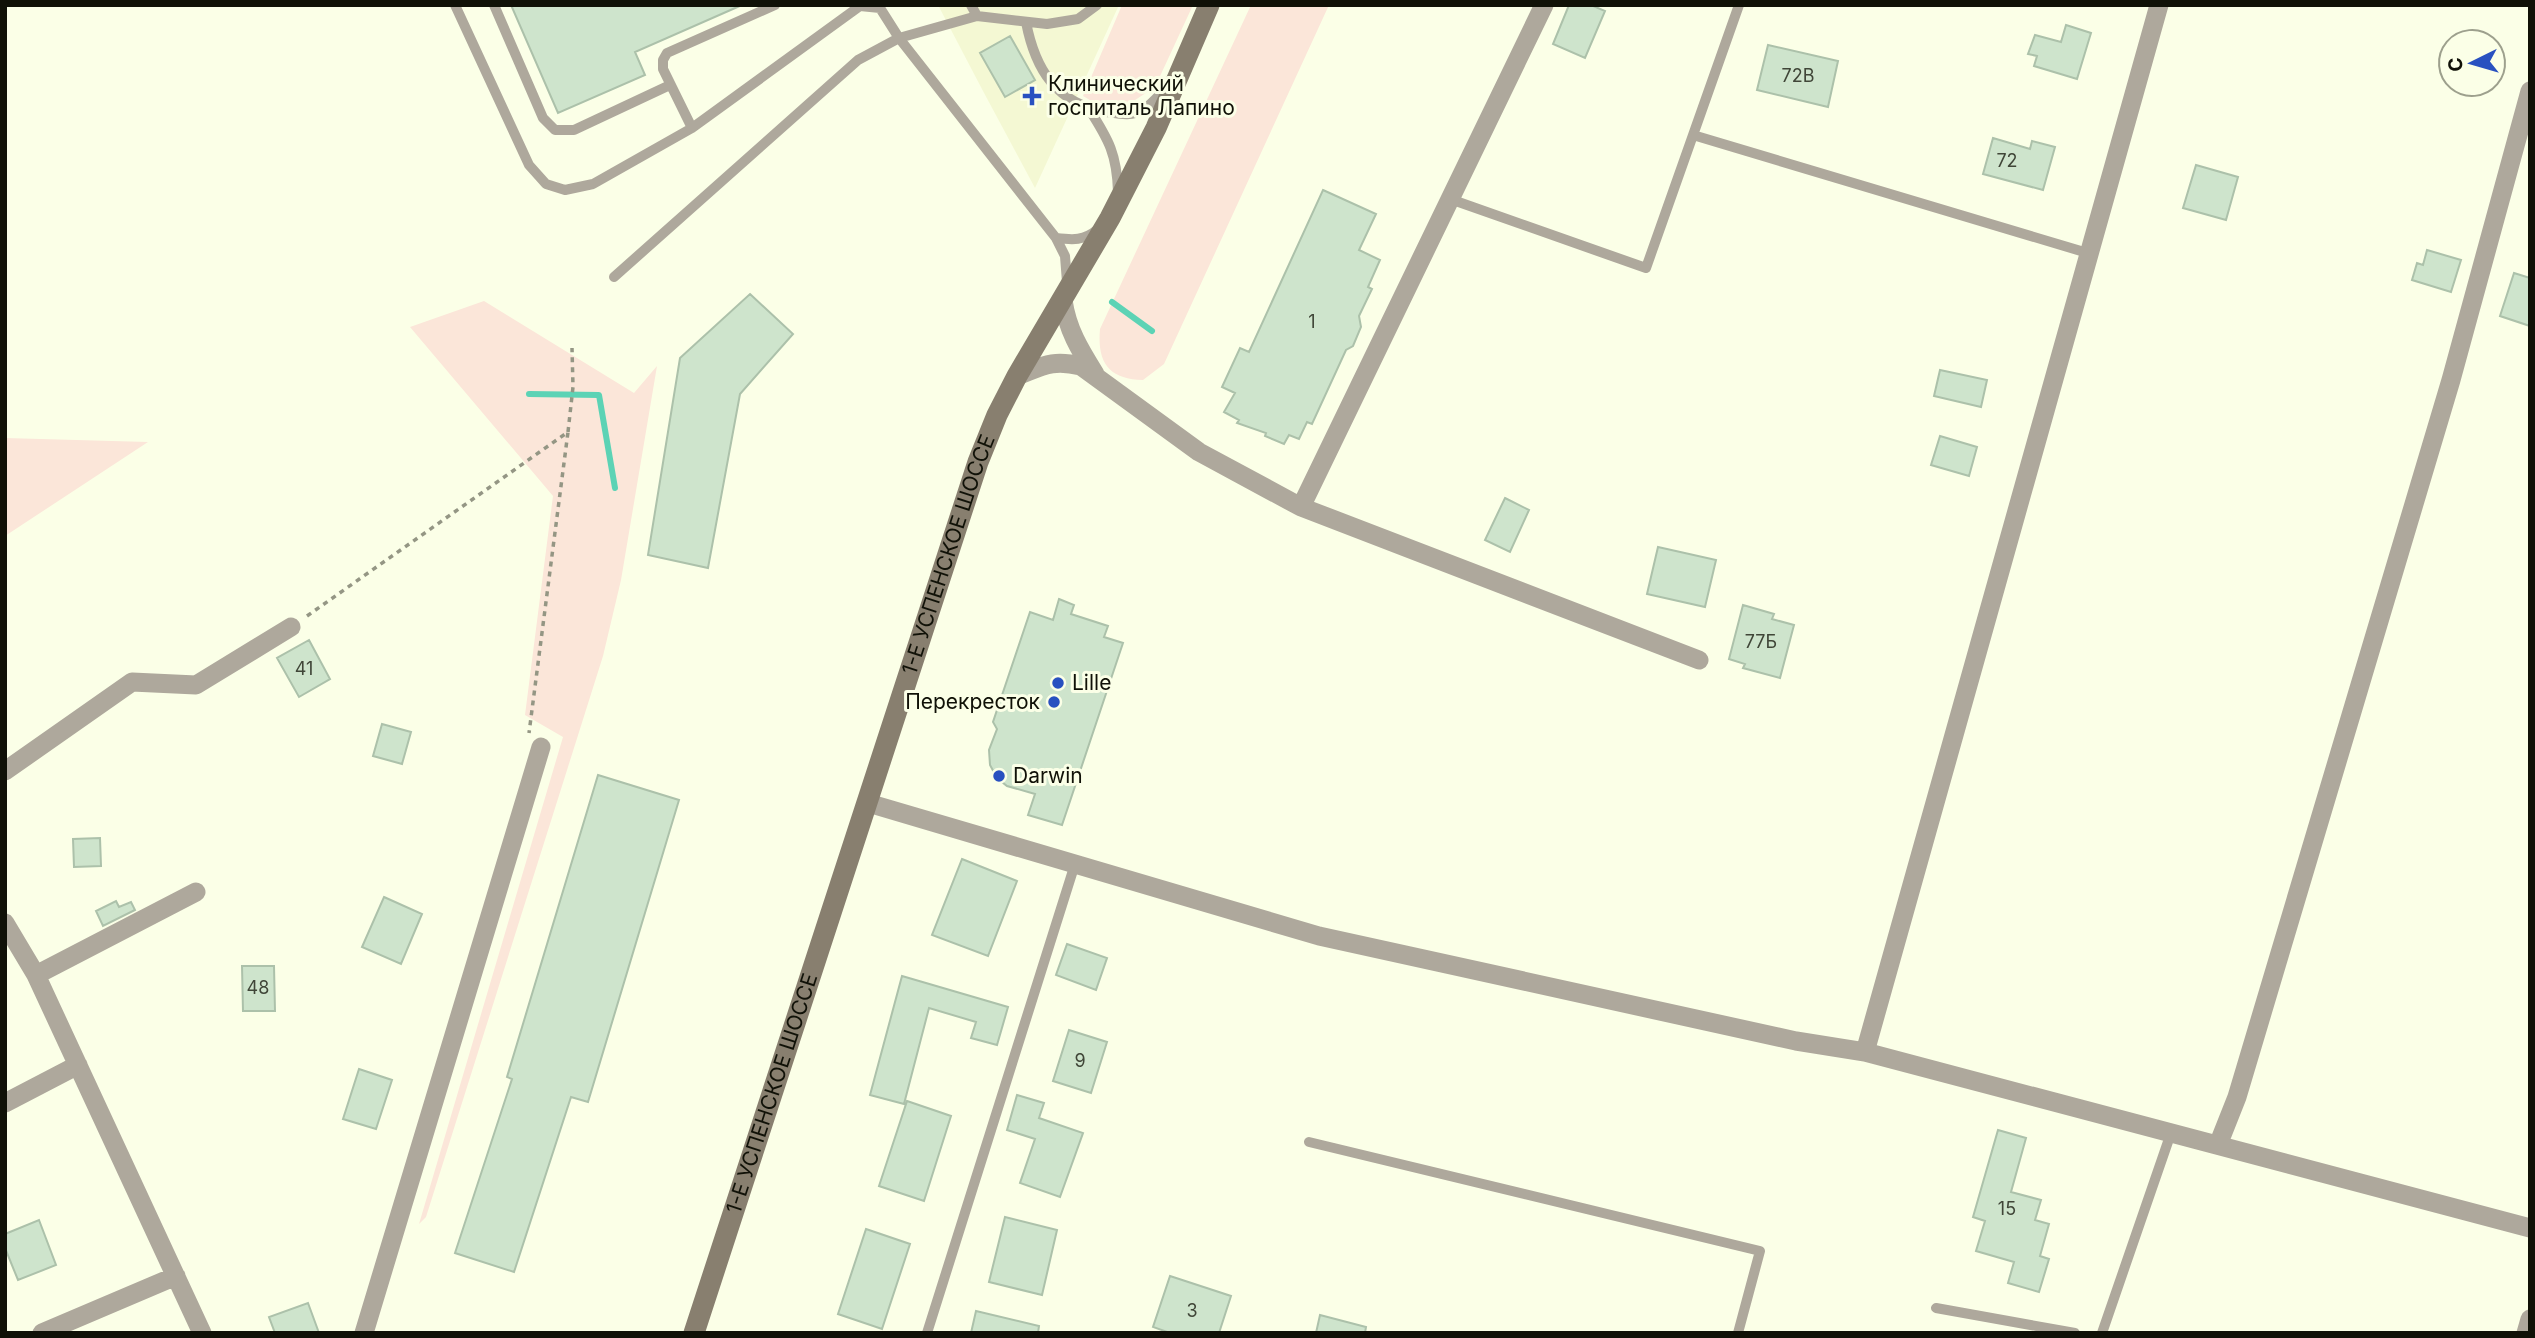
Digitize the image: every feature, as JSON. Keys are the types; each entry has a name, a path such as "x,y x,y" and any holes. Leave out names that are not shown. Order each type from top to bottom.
{"main road":[{"name":"1-Е УСПЕНСКОЕ ШОССЕ","path":"694,1333 978,462 997,415 1017,376 1065,297 1156,128 1209,5"}],"street":[{"path":"1301,507 1544,5"},
{"path":"1866,1052 2159,5"},
{"path":"2218,1145 2237,1097 2451,380 2530,91"},
{"path":"1065,297 1066,319 1075,341 1095,375"},
{"path":"1017,376 1063,362 1081,366 1199,452 1301,507 1699,660"},
{"path":"5,771 132,682 196,685 291,627"},
{"path":"364,1333 541,747"},
{"path":"868,803 1319,936 1783,1038 1866,1052 2530,1228"},
{"path":"36,975 196,892"},
{"path":"5,923 36,975 202,1333"},
{"path":"5,1103 78,1065"},
{"path":"42,1333 176,1276"},
{"path":"2526,1333 2530,1319"}],"lane":[{"path":"455,5 529,165 546,184 565,190 593,184 692,128 860,6 880,8 899,38 1056,238 1065,256 1065,297"},
{"path":"494,5 543,118 555,130 574,130 670,85"},
{"path":"692,128 663,69 663,60 667,53 775,5"},
{"path":"971,5 977,16"},
{"path":"614,277 858,60 899,38 977,16 1047,24 1078,19 1097,5"},
{"path":"1450,199 1646,268 1740,5"},
{"path":"1027,22 1031,48 1044,74 1067,97 1089,109 1124,115 1142,111 1178,77"},
{"path":"1056,238 1076,240 1091,235 1114,209 1118,170 1109,139 1089,109"},
{"path":"1693,135 2091,254"},
{"path":"927,1333 1074,864"},
{"path":"2102,1333 2171,1133"},
{"path":"1309,1142 1760,1251 1738,1333"},
{"path":"1936,1308 2075,1333"}],"path":[{"path":"541,747 527,741 572,402 572,348"},
{"path":"291,627 568,432"}],"shaded area":[{"name":"Клинический госпиталь Лапино","path":"938,5 1119,5 1035,188 983,91"},
{"path":"1122,5 1193,5 1155,87 1129,104 1095,103 1083,96"},
{"path":"1251,5 1329,5 1164,364 1143,380 1122,376 1108,367 1103,360 1100,329"},
{"path":"484,301 634,393 657,366 621,580 603,656 426,1217 419,1224 563,737 525,715 553,496 410,327"},
{"path":"5,438 148,442 5,536"}],"building":[{"path":"511,5 742,5 635,52 645,75 558,113"},
{"path":"1569,5 1591,5 1605,11 1585,58 1553,44"},
{"path":"2066,25 2091,33 2077,79 2034,66 2037,56 2028,54 2035,35 2061,42"},
{"path":"1010,36 1035,80 1005,97 980,53"},
{"path":"1768,45 1838,61 1828,107 1757,90"},
{"path":"1993,138 2030,149 2032,141 2055,147 2043,190 1983,174"},
{"path":"2196,165 2238,177 2226,220 2183,208"},
{"path":"1323,190 1376,214 1359,250 1380,260 1368,287 1372,289 1359,316 1361,327 1353,346 1346,350 1312,424 1307,422 1299,439 1289,435 1284,444 1265,436 1266,433 1237,423 1239,420 1224,412 1235,393 1222,387 1240,348 1249,352"},
{"path":"2427,250 2461,260 2451,292 2412,280 2417,263 2423,265"},
{"path":"2514,273 2530,278 2530,326 2500,316"},
{"path":"750,294 793,334 740,394 708,568 648,555 680,358"},
{"path":"1940,370 1987,380 1981,407 1934,396"},
{"path":"1940,436 1977,447 1969,476 1931,465"},
{"path":"1505,498 1529,510 1510,552 1485,540"},
{"path":"1658,547 1716,560 1705,607 1647,594"},
{"name":"Lille","path":"1059,599 1074,605 1071,614 1108,626 1104,637 1123,643 1062,825 1028,815 1035,794 1007,786 997,778 990,765 989,750 997,729 993,722 1030,612 1053,620"},
{"path":"1743,605 1774,614 1772,619 1794,625 1780,678 1743,668 1745,664 1729,659"},
{"path":"309,640 330,679 299,697 277,658"},
{"path":"382,724 411,732 402,764 373,756"},
{"path":"598,775 679,800 588,1102 571,1097 514,1272 455,1253 512,1079 507,1077"},
{"path":"100,838 101,866 74,867 73,839"},
{"path":"962,859 1017,881 988,956 932,935"},
{"path":"384,897 422,914 401,964 362,947"},
{"path":"116,901 119,907 131,902 135,910 103,926 96,911"},
{"path":"1067,944 1107,958 1096,990 1056,975"},
{"path":"242,966 274,966 275,1011 243,1011"},
{"path":"902,976 1008,1007 997,1045 971,1038 976,1022 929,1008 904,1104 870,1095"},
{"path":"1069,1030 1107,1042 1091,1093 1053,1081"},
{"path":"359,1069 392,1080 376,1129 343,1119"},
{"path":"1017,1095 1044,1103 1039,1118 1083,1133 1060,1197 1020,1183 1035,1139 1007,1130"},
{"path":"907,1101 951,1116 924,1201 879,1186"},
{"path":"1998,1130 2026,1138 2011,1192 2041,1200 2035,1220 2049,1224 2040,1256 2049,1259 2039,1292 2008,1283 2014,1262 1976,1251 1985,1221 1973,1217"},
{"path":"1005,1217 1057,1230 1042,1295 989,1282"},
{"path":"39,1220 56,1265 18,1280 5,1248 5,1234"},
{"path":"866,1229 910,1244 882,1329 838,1314"},
{"path":"1170,1276 1231,1296 1219,1333 1170,1333 1153,1327"},
{"path":"308,1303 319,1333 275,1333 269,1317"},
{"path":"976,1311 1039,1326 1038,1333 971,1333"},
{"path":"1320,1315 1366,1327 1365,1333 1316,1333"}],"waterway":[{"path":"1112,302 1152,331"},
{"path":"529,394 599,395 615,488"}],"place":[{"name":"Клинический госпиталь Лапино","path":"1032,96"},
{"name":"Lille","path":"1058,683"},
{"name":"Перекресток","path":"1054,702"},
{"name":"Darwin","path":"999,776"}]}
